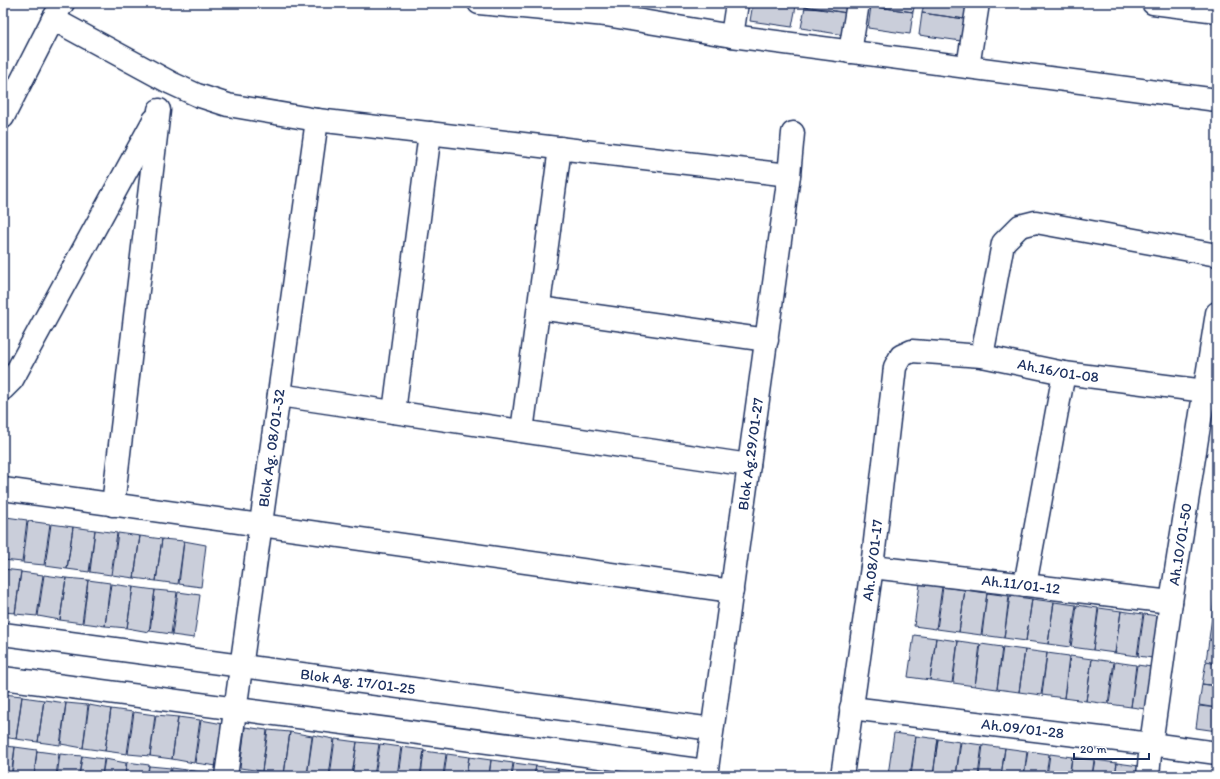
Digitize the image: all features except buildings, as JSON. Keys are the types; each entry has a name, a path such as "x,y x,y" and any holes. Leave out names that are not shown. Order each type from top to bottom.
{"street":[{"path":"479,3 607,9 732,36 1217,100"},
{"path":"732,36 737,3"},
{"path":"850,52 858,3"},
{"path":"968,67 978,3"},
{"path":"1153,3 1212,8"},
{"path":"3,117 58,11 171,83 197,95 228,105 317,120 789,175"},
{"path":"3,389 12,380 159,110 171,83"},
{"path":"113,505 159,110"},
{"name":"Blok Ag. 08/01-32","path":"226,776 317,120"},
{"path":"394,412 430,133"},
{"name":"Blok Ag.29/01-27","path":"706,773 767,340 789,175 793,133"},
{"path":"522,431 560,148"},
{"path":"982,356 1003,243 1020,226 1036,222 1217,255"},
{"path":"539,308 767,340"},
{"name":"Ah.10/01-50","path":"1148,776 1151,744 1171,602 1217,313"},
{"name":"Ah.16/01-08","path":"912,351 982,356 1064,373 1205,391"},
{"name":"Ah.08/01-17","path":"842,776 872,567 895,367 901,356 912,351"},
{"path":"1025,585 1064,373"},
{"path":"278,395 749,465"},
{"path":"3,489 732,591"},
{"name":"Ah.11/01-12","path":"872,567 1171,602"},
{"name":"Blok Ag. 17/01-25","path":"3,634 712,729"},
{"path":"3,678 235,708 706,773"},
{"name":"Ah.09/01-28","path":"852,708 1151,744 1217,754"}]}
